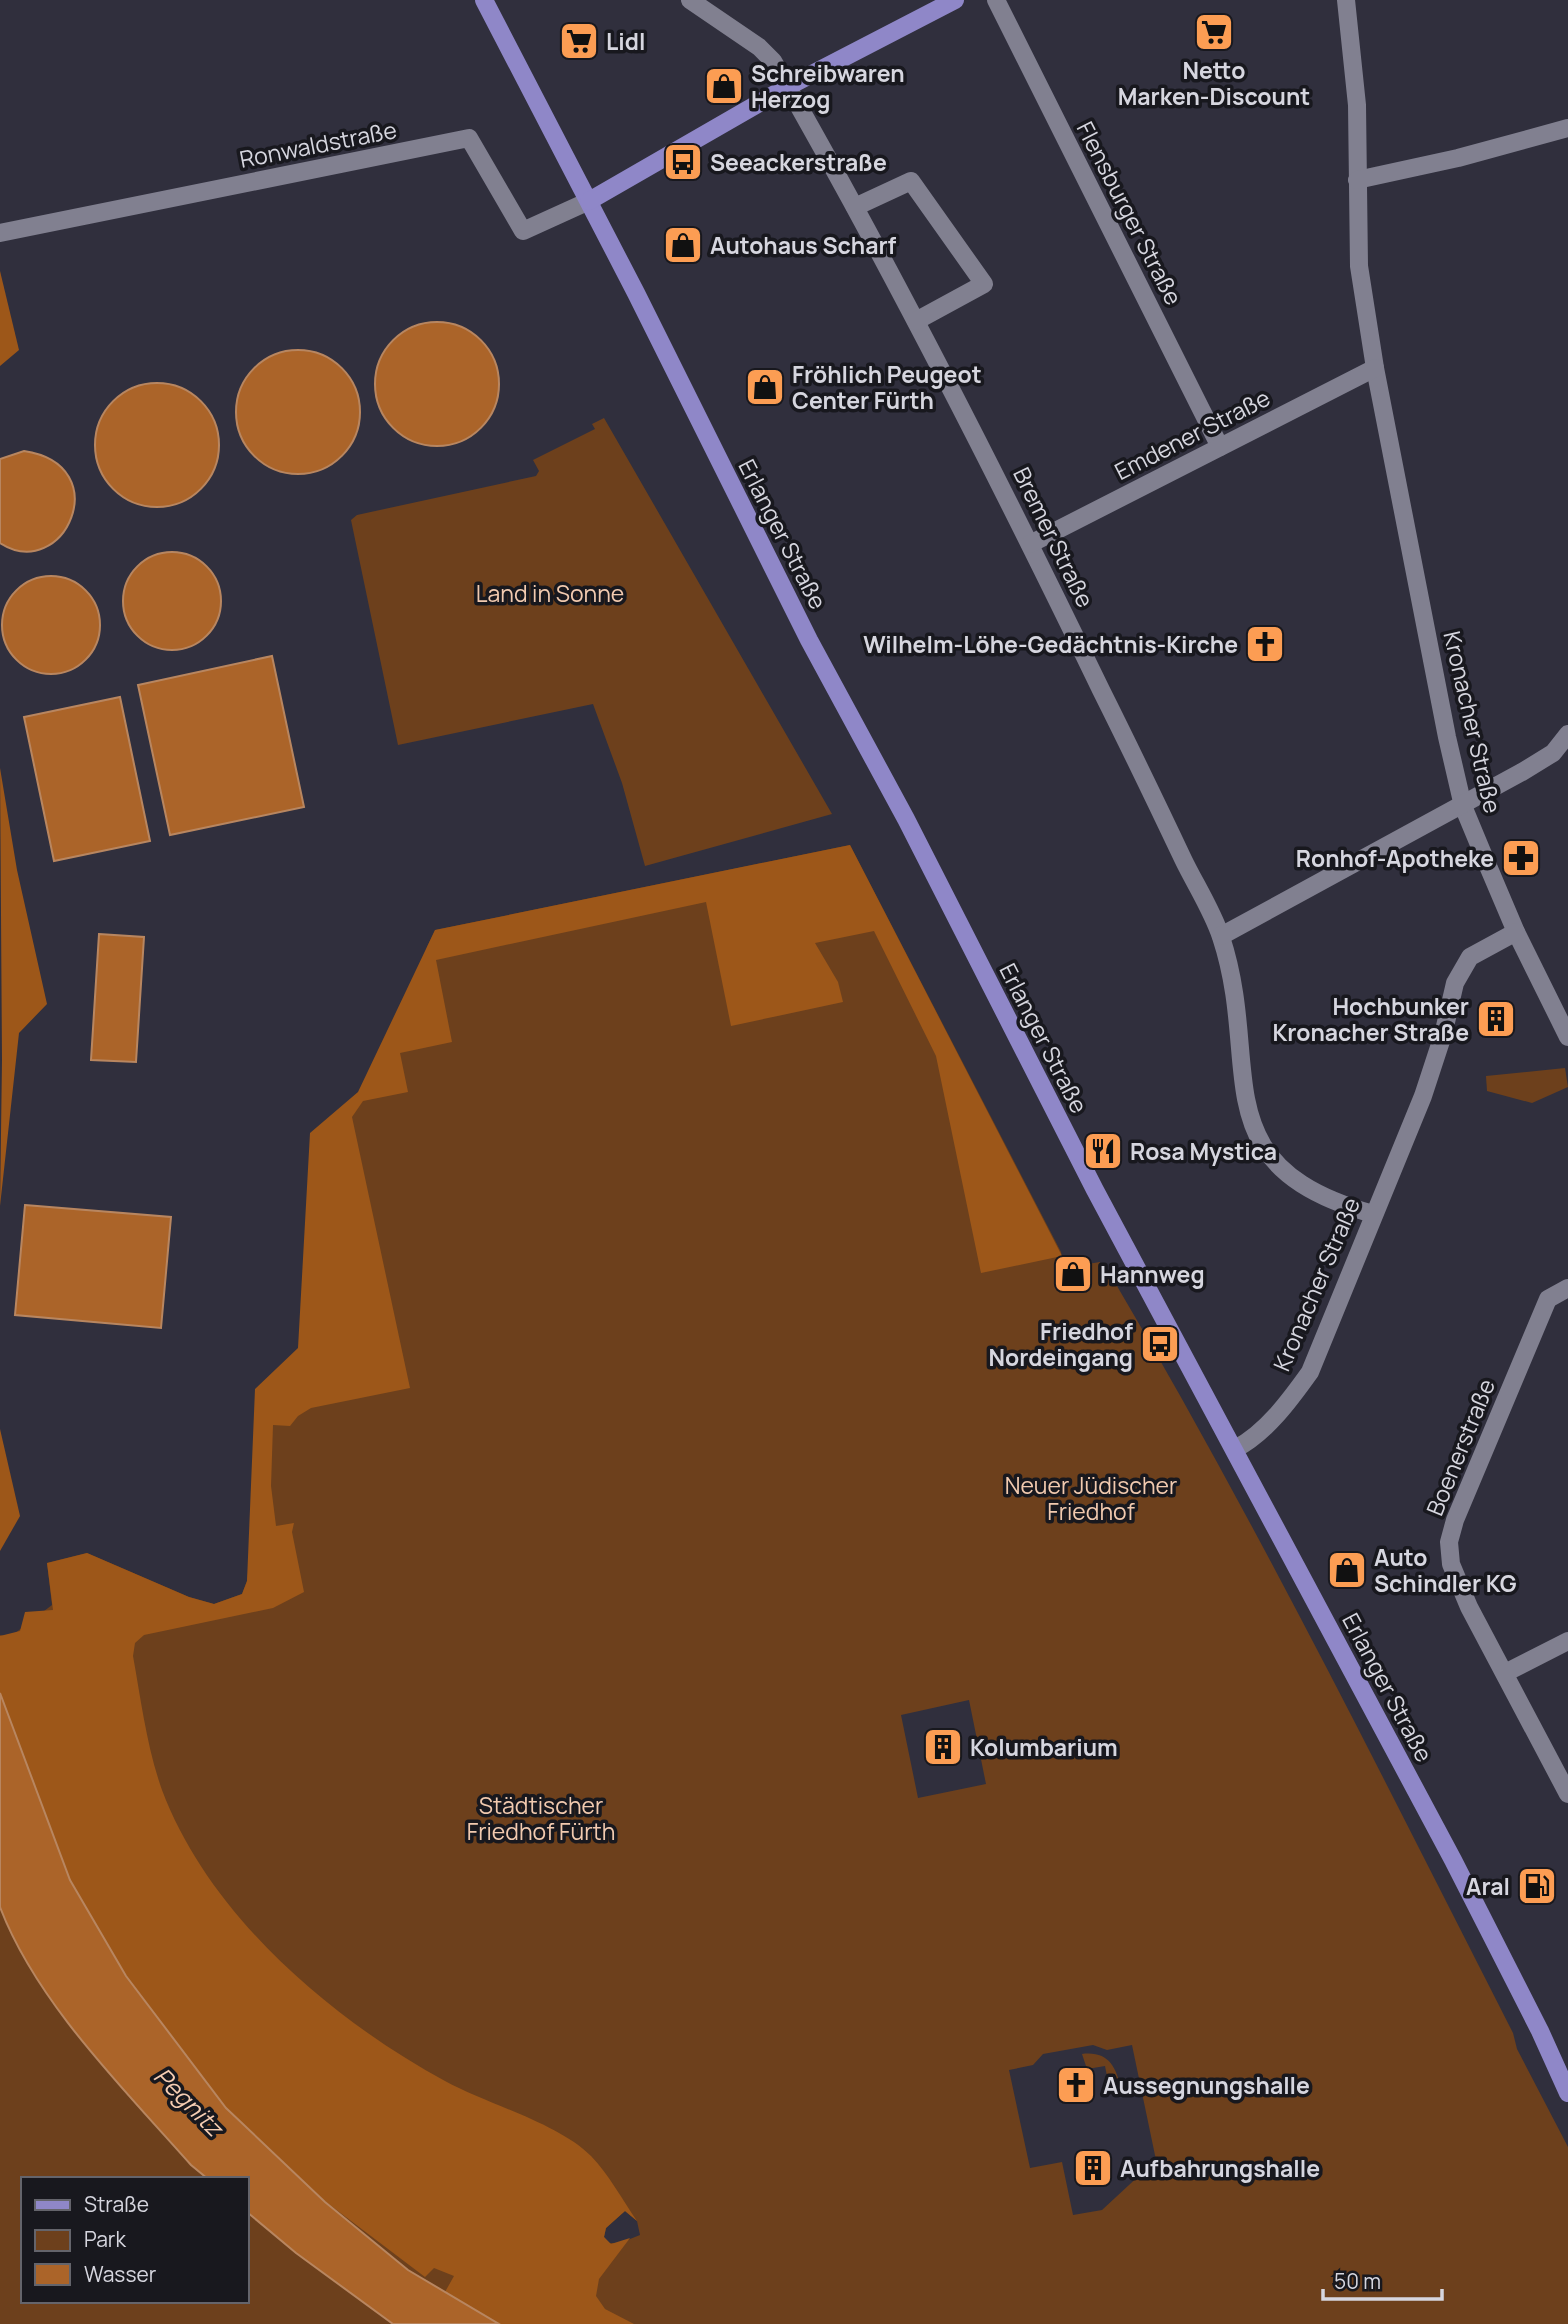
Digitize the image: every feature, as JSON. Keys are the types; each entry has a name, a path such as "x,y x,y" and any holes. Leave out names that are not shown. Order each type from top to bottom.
{"main road":[{"name":"Erlanger Straße","path":"484,0 589,201 809,640 906,819 1095,1190 1453,1860 1540,2031 1568,2094"},
{"path":"589,201 787,87 955,0"}],"street":[{"name":"Bremer Straße","path":"690,0 759,47 773,61 916,321 1030,544 1221,936 1237,1013 1245,1103 1257,1140 1291,1177 1332,1203 1373,1214"},
{"name":"Flensburger Straße","path":"996,0 1220,447"},
{"name":"Kronacher Straße","path":"1235,1449 1255,1435 1291,1398 1310,1372 1434,1064 1455,982 1470,957 1516,932 1464,806 1447,737 1375,368 1359,266 1357,105 1346,0"},
{"path":"1357,180 1458,158 1568,128"},
{"name":"Ronwaldstraße","path":"0,233 470,138 523,231 589,201"},
{"path":"855,207 911,181 984,284 916,321"},
{"name":"Emdener Straße","path":"1030,544 1375,368"},
{"path":"1221,936 1464,806 1553,753 1568,734"},
{"path":"1516,932 1568,1038"},
{"name":"Boenerstraße","path":"1568,1288 1548,1299 1455,1520 1449,1542 1451,1564 1469,1607 1568,1794"},
{"path":"1505,1673 1568,1641"}],"green space":[{"name":"Land in Sonne","path":"604,418 832,814 645,866 622,783 593,704 398,745 351,520 357,515 536,476 539,471 533,460 595,429 592,424"},
{"name":"Städtischer Friedhof Fürth","path":"850,845 1061,1252 1064,1268 1100,1262 1103,1275 1110,1274 1164,1367 1317,1650 1513,2033 1517,2049 1568,2147 1568,2324 0,2324 0,1907 36,1977 84,2043 191,2165 206,2177 21,2177 21,2303 248,2303 248,2213 296,2253 226,2108 126,1976 70,1880 4,1706 0,1690 0,1635 10,1637 52,1605 47,1563 87,1553 189,1597 214,1604 242,1594 247,1581 266,1414 403,1385 346,1117 400,1053 427,947 435,930","holes":["969,1700 986,1784 918,1798 901,1715","1093,2045 1107,2050 1132,2045 1156,2160 1102,2210 1073,2215 1062,2162 1030,2168 1009,2070 1033,2065 1043,2054","625,2211 637,2221 640,2235 620,2243 609,2243 604,2237 606,2228"]},
{"path":"1565,1068 1568,1087 1532,1103 1487,1091 1486,1076"},
{"path":"1082,2054 1098,2055 1109,2062 1121,2089 1110,2091 1105,2066 1087,2069"}],"shaded area":[{"path":"0,271 19,350 0,366"},
{"path":"0,768 17,870 47,1004 19,1033 0,1206 2,1060"},
{"path":"850,845 1062,1256 981,1273 936,1056 874,931 815,943 838,982 843,1002 731,1026 706,902 436,960 452,1042 400,1053 408,1092 363,1101 352,1117 410,1388 311,1408 298,1416 290,1426 273,1425 271,1486 276,1526 294,1523 292,1532 304,1592 273,1608 144,1635 135,1643 133,1656 145,1724 162,1790 183,1836 210,1879 242,1921 278,1959 318,1995 402,2056 445,2081 541,2124 577,2144 604,2171 637,2221 625,2211 606,2228 604,2237 611,2244 630,2238 599,2279 596,2296 605,2309 634,2324 498,2324 445,2292 454,2276 434,2268 425,2277 326,2202 226,2109 126,1976 70,1880 4,1707 0,1694 0,1636 20,1631 25,1612 53,1610 47,1563 87,1553 189,1597 214,1604 242,1594 247,1581 255,1389 298,1348 310,1133 358,1092 435,930"},
{"path":"0,1429 20,1516 0,1551"}],"water":[{"path":"437,322 461,327 481,340 494,360 499,384 494,408 481,428 461,441 437,446 413,441 393,428 380,408 375,384 380,360 393,340 413,327"},
{"path":"298,350 322,355 342,368 355,388 360,412 355,436 342,456 322,469 298,474 274,469 254,456 241,436 236,412 241,388 254,368 274,355"},
{"path":"157,383 181,388 201,401 214,421 219,445 214,469 201,489 181,502 157,507 133,502 113,489 100,469 95,445 100,421 113,401 133,388"},
{"path":"24,451 53,461 69,477 75,497 71,518 61,536 44,548 23,551 0,543 0,459"},
{"path":"172,552 191,555 207,566 218,582 221,601 218,620 207,636 191,647 172,650 153,647 137,636 126,620 123,601 126,582 137,566 153,555"},
{"path":"51,576 70,579 86,590 97,606 100,625 97,644 86,660 70,671 51,674 32,671 16,660 5,644 2,625 5,606 16,590 32,579"},
{"path":"272,656 304,807 170,835 138,685"},
{"path":"120,697 150,841 54,861 24,717"},
{"path":"99,934 144,937 136,1062 91,1060"},
{"path":"25,1205 171,1217 161,1328 15,1315"},
{"name":"Pegnitz","path":"0,1693 70,1880 126,1976 226,2108 325,2202 408,2270 499,2324 393,2324 296,2253 248,2213 248,2177 206,2177 191,2165 111,2075 36,1977 0,1907"}],"place":[{"name":"Netto Marken-Discount","path":"1214,32"},
{"name":"Lidl","path":"579,41"},
{"name":"Schreibwaren Herzog","path":"724,86"},
{"name":"Seeackerstraße","path":"683,162"},
{"name":"Autohaus Scharf","path":"683,245"},
{"name":"Fröhlich Peugeot Center Fürth","path":"765,387"},
{"name":"Wilhelm-Löhe-Gedächtnis-Kirche","path":"1265,644"},
{"name":"Ronhof-Apotheke","path":"1521,858"},
{"name":"Hochbunker Kronacher Straße","path":"1496,1019"},
{"name":"Rosa Mystica","path":"1103,1151"},
{"name":"Hannweg","path":"1073,1274"},
{"name":"Friedhof Nordeingang","path":"1160,1344"},
{"name":"Auto Schindler KG","path":"1347,1570"},
{"name":"Kolumbarium","path":"943,1747"},
{"name":"Aral","path":"1537,1886"},
{"name":"Aussegnungshalle","path":"1076,2085"},
{"name":"Aufbahrungshalle","path":"1093,2168"}],"park label":[{"name":"Neuer Jüdischer Friedhof","path":"1091,1498"}]}
